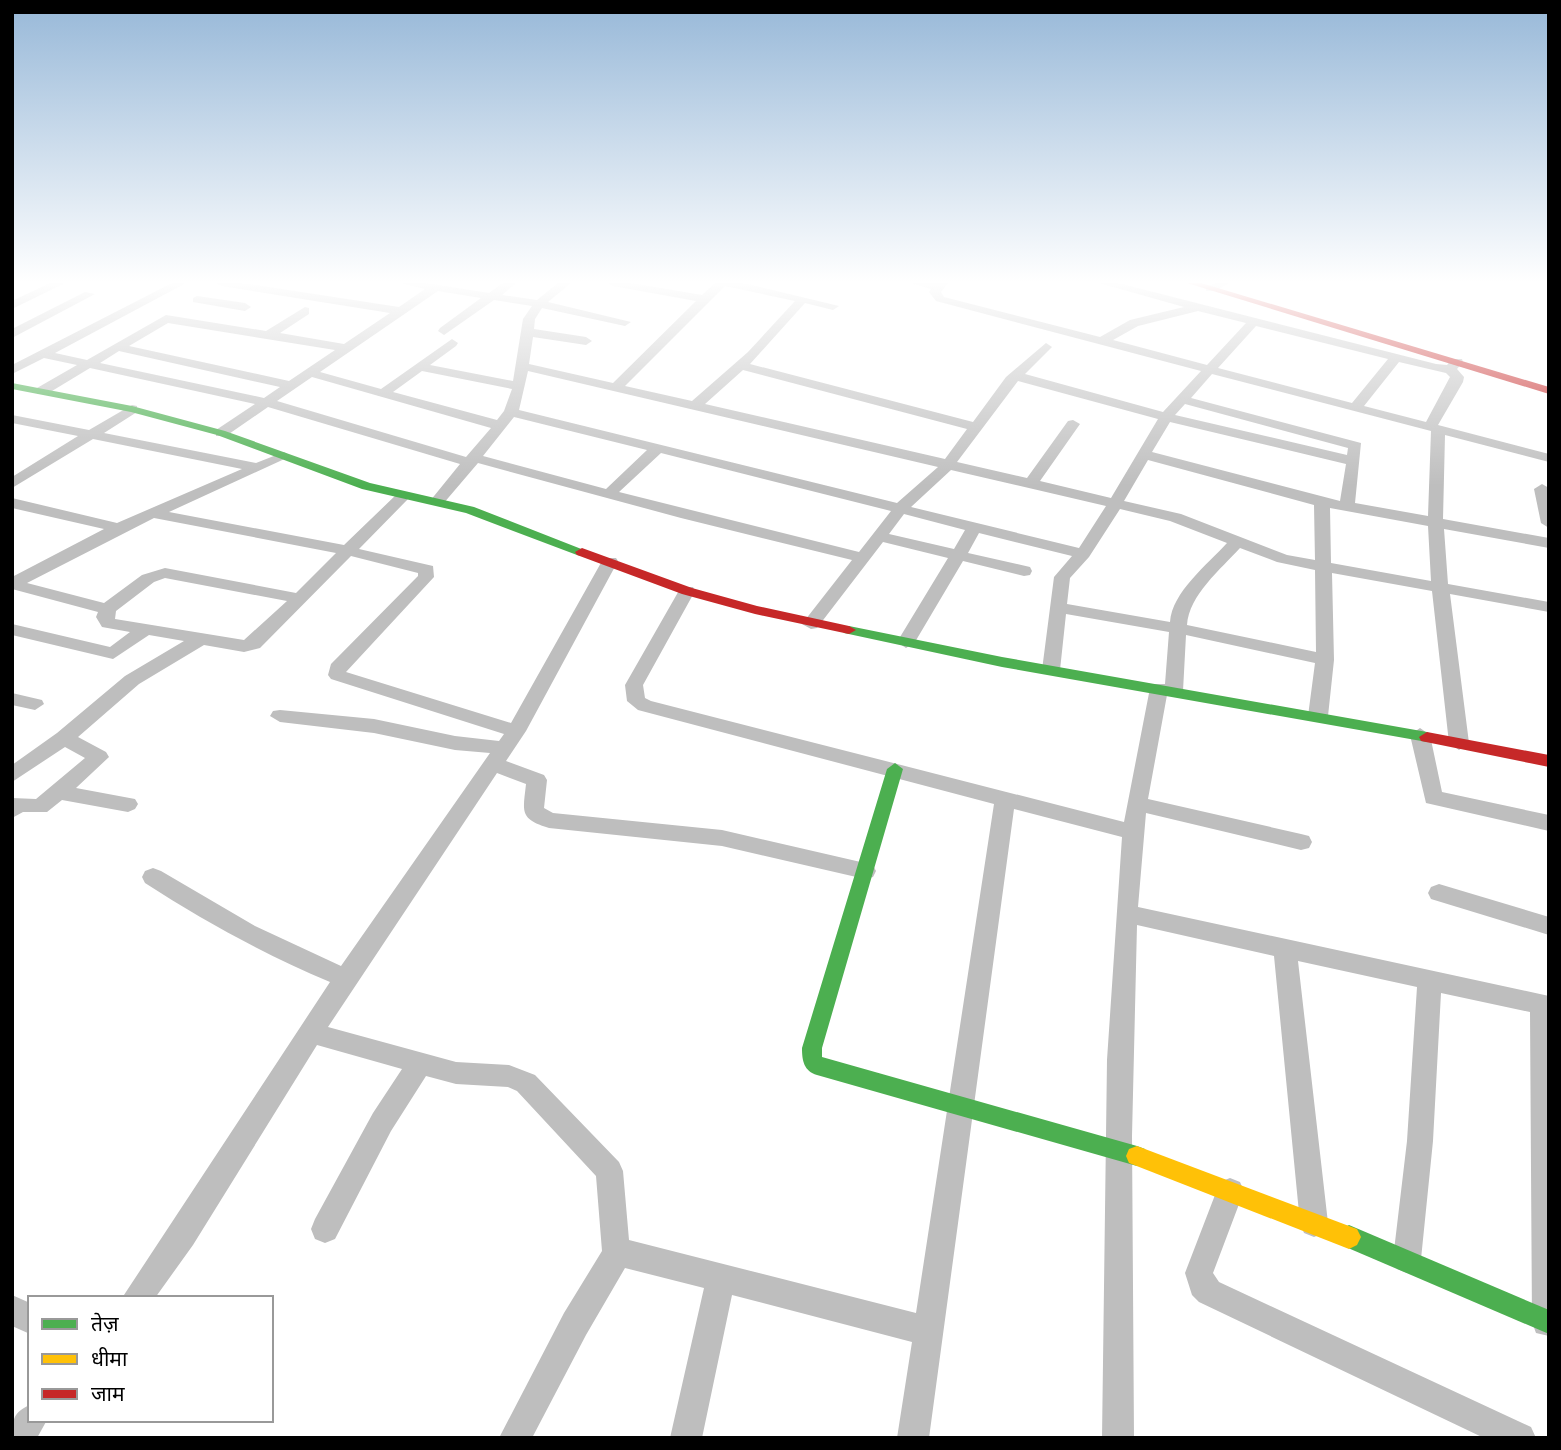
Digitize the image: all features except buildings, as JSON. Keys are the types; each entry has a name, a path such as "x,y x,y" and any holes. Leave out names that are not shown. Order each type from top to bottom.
{"street":[{"path":"12,370 48,351"},
{"path":"42,391 110,351"},
{"path":"133,351 292,386"},
{"path":"221,433 343,351"},
{"path":"382,394 420,367 435,351"},
{"path":"438,500 511,412 519,386 524,351"},
{"path":"615,388 652,351"},
{"path":"694,407 754,351"},
{"path":"811,624 860,557 902,508 948,465 1016,376 1042,351"},
{"path":"1141,351 1549,457"},
{"path":"1051,670 1062,577 1083,554 1166,417 1226,351"},
{"path":"1363,351 1395,359 1453,366"},
{"path":"1408,351 1453,366 1549,391"},
{"path":"42,354 268,403 473,461 860,557"},
{"path":"1355,408 1395,359"},
{"path":"740,365 975,427"},
{"path":"522,366 1187,521 1272,556 1325,568 1549,607"},
{"path":"1453,366 1456,382 1434,428 1442,588 1459,743"},
{"path":"420,367 519,386"},
{"path":"310,373 501,426"},
{"path":"1016,376 1166,417 1353,461"},
{"path":"12,386 132,409 221,433 366,486 404,496 438,500 687,591 811,624 1549,761"},
{"path":"1181,399 1352,443 1357,447 1347,508"},
{"path":"12,484 132,409"},
{"path":"511,412 656,450 976,525 1083,554"},
{"path":"12,419 94,433 255,467"},
{"path":"1031,483 1073,424"},
{"path":"609,494 656,450"},
{"path":"1142,454 1347,508 1549,543"},
{"path":"12,584 150,513 284,456"},
{"path":"1542,489 1549,523"},
{"path":"108,608 105,617 108,623 199,640 244,646 254,644 404,496"},
{"path":"1318,716 1325,660 1322,502"},
{"path":"12,503 119,528"},
{"path":"150,513 349,551 422,568 427,573 338,668 337,675 504,748 537,780 533,812 549,820 722,838 864,871"},
{"path":"906,642 961,555 976,525"},
{"path":"879,536 1024,571"},
{"path":"1118,1438 1119,1149 1127,914 1133,832 1167,690 1180,613 1185,601 1237,541"},
{"path":"138,1296 183,1235 346,978 504,748 610,561"},
{"path":"12,584 98,609 108,608 151,576 165,573 301,599"},
{"path":"687,591 634,685 636,701 645,706 1133,832"},
{"path":"1059,608 1239,639 1325,660"},
{"path":"12,629 113,653 144,631"},
{"path":"12,775 64,738 132,680 199,640"},
{"path":"12,699 35,704"},
{"path":"280,716 374,726 455,743 504,748"},
{"path":"1420,735 1433,798 1549,823"},
{"path":"14,804 40,807 99,757 64,738"},
{"path":"895,769 812,1048 812,1059 817,1066 828,1072 962,1105 1119,1149 1407,1259 1548,1322 1546,1005 1127,914"},
{"path":"58,792 128,804"},
{"path":"913,1438 1005,798"},
{"path":"1138,804 1301,842"},
{"path":"153,877 204,911 297,958 346,978"},
{"path":"1439,893 1549,926"},
{"path":"1285,950 1314,1223"},
{"path":"1407,1259 1424,1092 1430,978"},
{"path":"311,1033 456,1073 509,1076 534,1089 609,1171 616,1251 614,1262 575,1324 515,1438"},
{"path":"325,1229 382,1122 420,1063"},
{"path":"1230,1191 1199,1273 1202,1285 1209,1292 1520,1438"},
{"path":"616,1251 929,1331"},
{"path":"686,1438 721,1278"},
{"path":"12,1310 28,1318"},
{"path":"18,1438 30,1422"}],"traffic: fast":[{"path":"12,386 132,409 221,433 366,486 470,510 582,552"},
{"path":"849,630 1002,662 1427,737"},
{"path":"895,769 812,1048 812,1059 817,1066 1137,1156"},
{"path":"1349,1237 1549,1322"}],"traffic: slow":[{"path":"1137,1156 1349,1237"}],"traffic: jam":[{"path":"1416,351 1549,391"},
{"path":"582,552 687,591 755,610 849,630"},
{"path":"1427,737 1549,761"}]}
